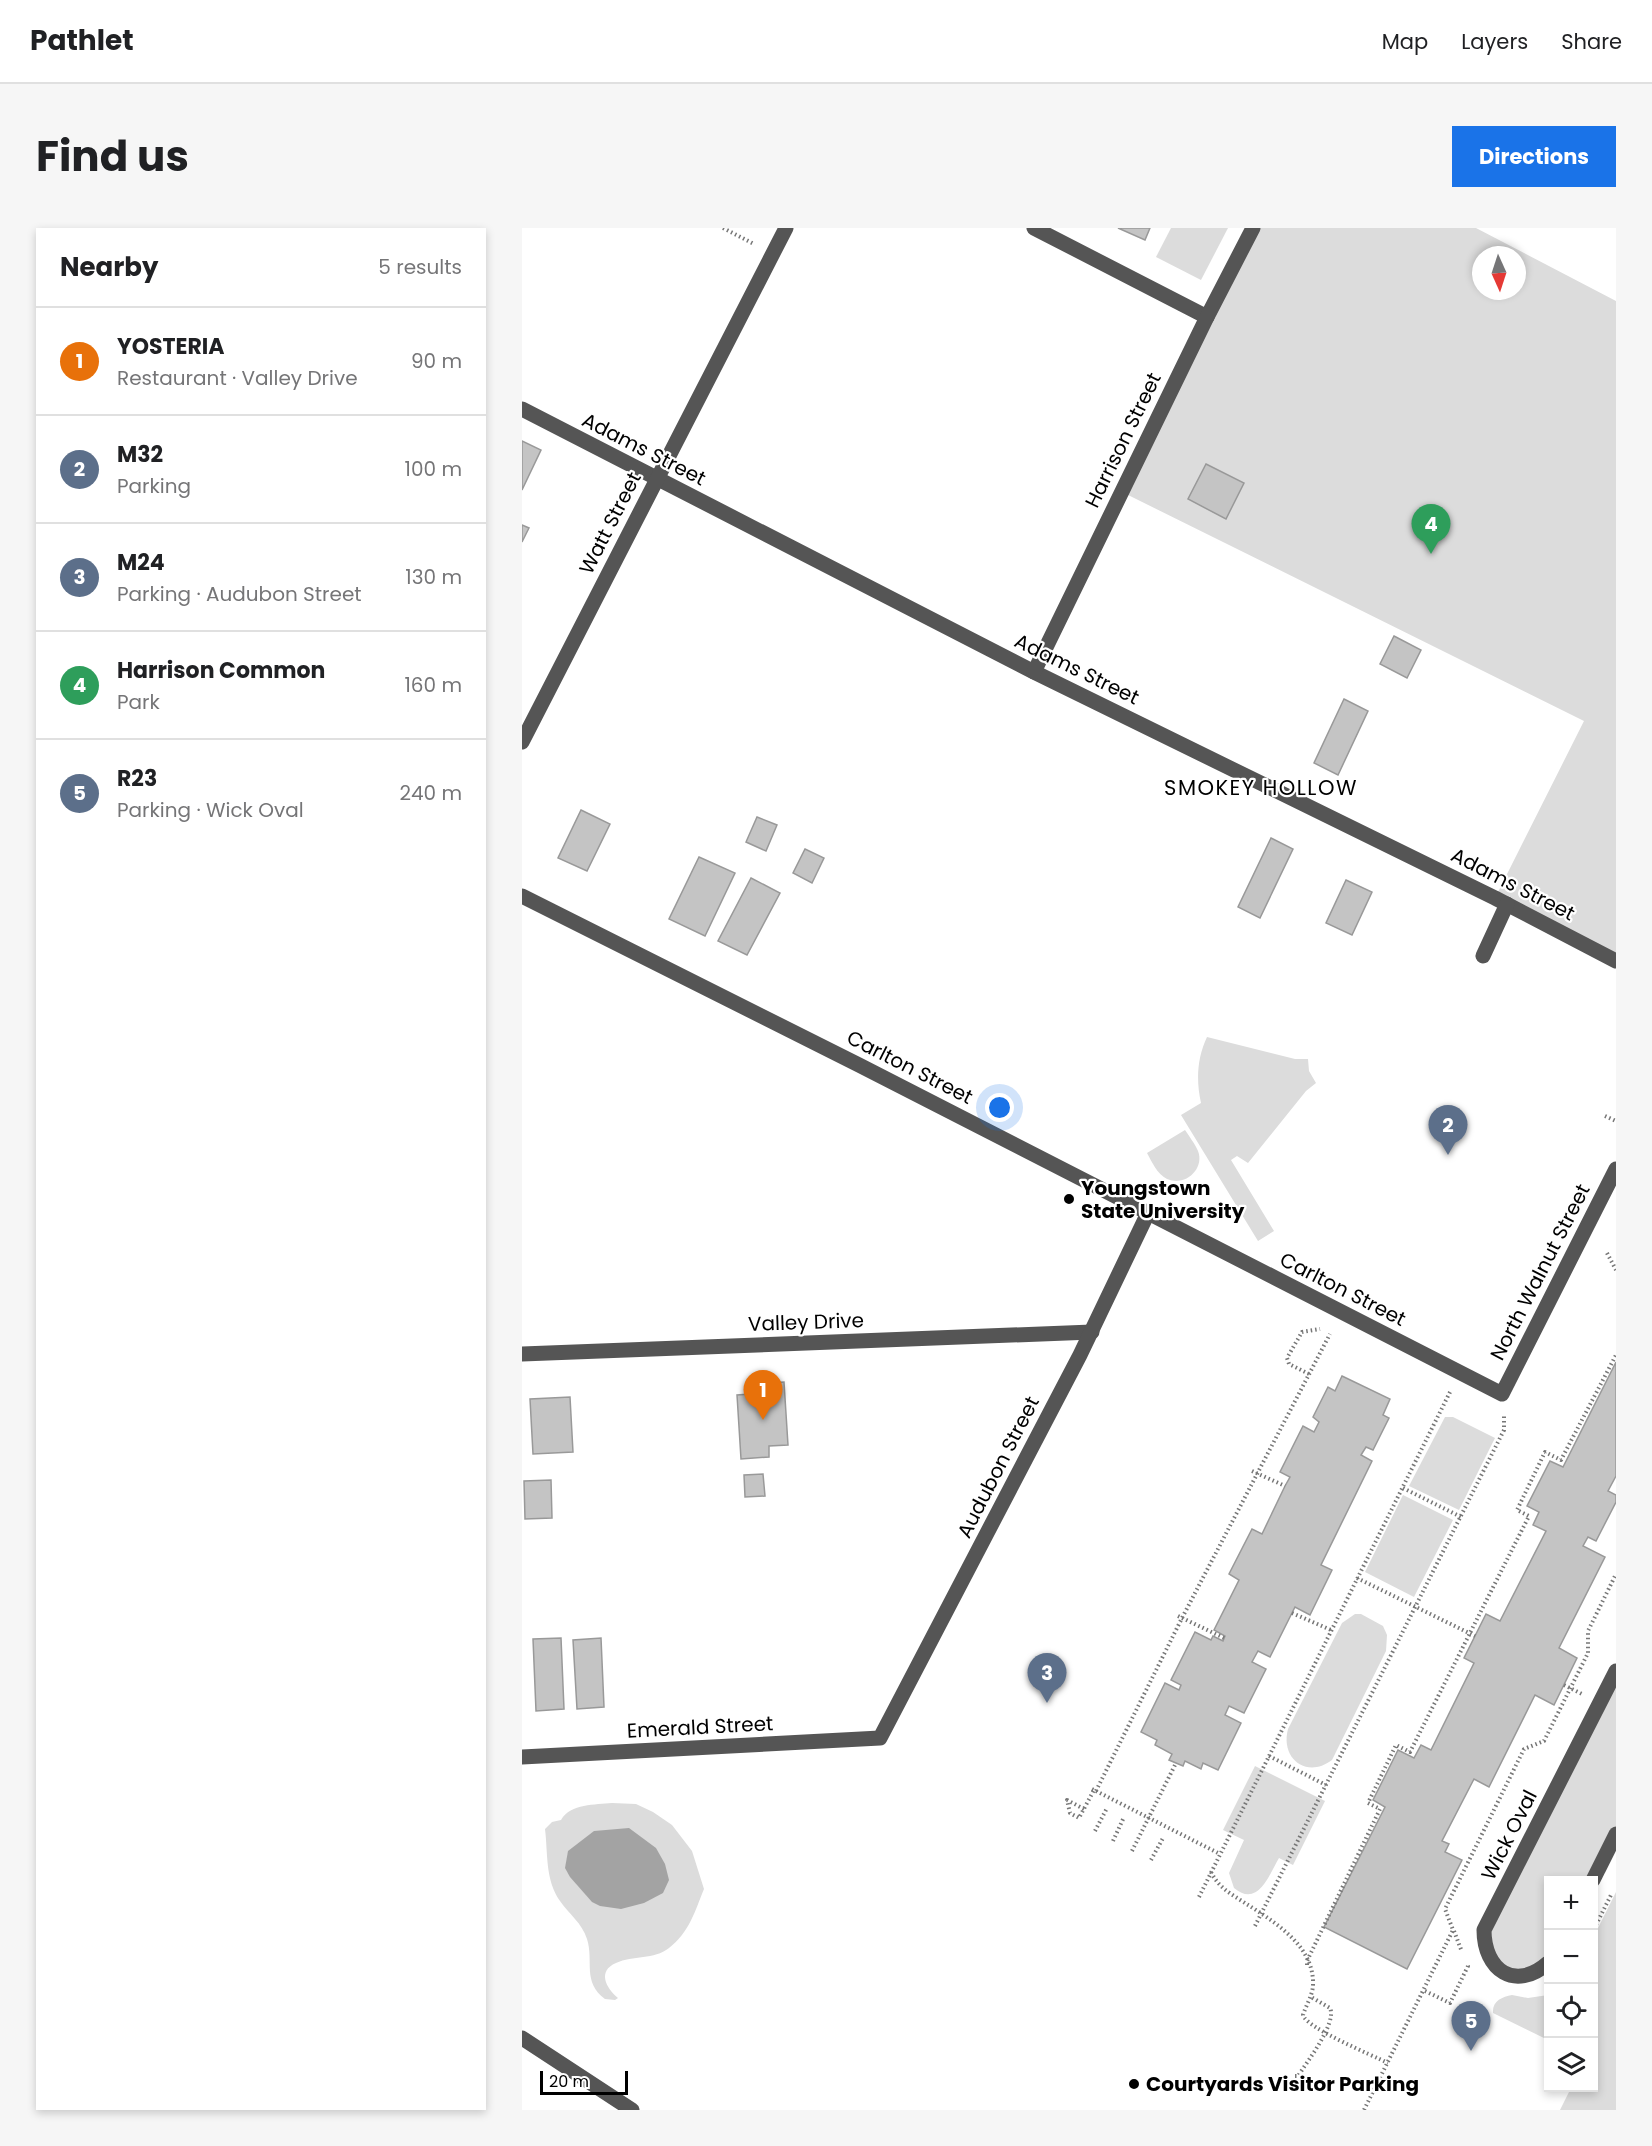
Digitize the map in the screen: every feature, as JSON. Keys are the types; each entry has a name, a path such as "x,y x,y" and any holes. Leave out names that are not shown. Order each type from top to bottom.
{"street":[{"name":"Watt Street","path":"522,742 786,228"},
{"path":"1034,228 1207,317"},
{"name":"Harrison Street","path":"1034,672 1207,317 1253,228"},
{"name":"Adams Street","path":"522,409 1034,672 1508,904 1616,961"},
{"name":"Carlton Street","path":"522,896 859,1065 1502,1394"},
{"path":"1483,956 1508,904"},
{"name":"North Walnut Street","path":"1502,1394 1616,1169"},
{"name":"Audubon Street","path":"880,1738 1092,1332 1148,1214"},
{"name":"Valley Drive","path":"522,1354 1092,1332"},
{"name":"Wick Oval","path":"1544,1967 1538,1972 1520,1977 1506,1974 1492,1963 1484,1946 1484,1930 1616,1671"},
{"name":"Emerald Street","path":"522,1757 880,1738"},
{"path":"1595,1876 1616,1834"},
{"path":"522,2038 632,2110"}],"path":[{"path":"723,228 773,254"},
{"path":"1605,1116 1616,1121"},
{"path":"1607,1253 1616,1270"},
{"path":"1309,1374 1289,1364 1287,1358 1302,1332 1320,1329"},
{"path":"1084,1809 1067,1800 1070,1813 1079,1818 1084,1809 1094,1790 1180,1617 1330,1334"},
{"path":"1307,1963 1380,1809 1368,1803 1396,1745 1410,1752 1529,1516 1517,1510 1545,1452 1560,1460 1616,1355"},
{"path":"1198,1897 1460,1372"},
{"path":"1255,1926 1504,1430 1502,1394"},
{"path":"1252,1471 1285,1486"},
{"path":"1402,1488 1461,1517"},
{"path":"1425,1990 1450,2003 1467,1966 1445,1909 1524,1749 1544,1741 1588,1653 1588,1631 1616,1574"},
{"path":"1357,1578 1475,1636"},
{"path":"1292,1613 1331,1630"},
{"path":"1180,1617 1224,1638"},
{"path":"1269,1756 1326,1785"},
{"path":"1132,1851 1176,1763"},
{"path":"1094,1790 1220,1854"},
{"path":"1095,1831 1107,1808"},
{"path":"1113,1841 1124,1817"},
{"path":"1151,1860 1162,1838"},
{"path":"1211,1872 1216,1882 1226,1891 1276,1924 1295,1940 1307,1963 1313,1982 1311,1997 1303,2019 1325,2033 1388,2062"},
{"path":"1598,1919 1611,1894"},
{"path":"1364,2110 1453,1930"},
{"path":"1295,2076 1298,2076 1325,2033 1332,2012 1325,2004 1311,1997"}],"shaded area":[{"path":"1171,228 1228,228 1201,280 1156,257"},
{"path":"1253,228 1476,228 1511,246 1472,246 1472,300 1526,300 1526,254 1616,301 1616,961 1495,898 1584,721 1122,492"},
{"path":"1207,1037 1295,1059 1308,1059 1309,1071 1316,1083 1306,1091 1248,1163 1237,1156 1231,1160 1274,1231 1258,1241 1181,1115 1201,1103 1198,1070"},
{"path":"1185,1130 1198,1151 1199,1164 1192,1175 1187,1178 1180,1181 1167,1179 1158,1171 1147,1153"},
{"path":"1445,1417 1453,1417 1495,1438 1459,1510 1409,1486"},
{"path":"1403,1495 1453,1520 1414,1597 1365,1572"},
{"path":"1355,1614 1361,1614 1383,1626 1387,1635 1386,1651 1332,1760 1323,1765 1305,1766 1292,1757 1288,1749 1288,1729 1342,1623"},
{"path":"1616,1671 1616,1834 1595,1876 1544,1876 1544,1964 1506,1974 1484,1946"},
{"path":"1255,1766 1325,1801 1293,1865 1279,1858 1262,1887 1250,1894 1242,1893 1234,1888 1229,1873 1244,1840 1223,1830"},
{"path":"612,1803 636,1804 672,1825 692,1851 704,1889 682,1936 669,1948 657,1954 610,1966 605,1980 618,1998 615,2000 605,1999 593,1986 589,1947 585,1933 555,1893 549,1875 545,1829 552,1822 561,1820 571,1810"},
{"path":"629,1828 656,1848 665,1864 669,1880 663,1893 644,1903 621,1909 600,1906 592,1902 570,1877 565,1868 568,1851 594,1831"},
{"path":"1616,1892 1616,2110 1560,2110 1569,2092 1598,2092 1598,1928"},
{"path":"1512,1995 1528,1998 1544,1996 1544,2038 1493,2013 1494,2005 1501,1998"}],"building":[{"path":"1118,228 1150,228 1145,240"},
{"path":"522,441 541,450 522,490"},
{"path":"1206,464 1244,483 1226,519 1188,499"},
{"path":"522,525 529,528 522,542"},
{"path":"1394,636 1421,650 1407,678 1380,664"},
{"path":"1344,699 1368,711 1338,775 1314,763"},
{"path":"581,810 610,824 587,871 558,858"},
{"path":"757,817 777,825 766,851 746,842"},
{"path":"1271,838 1293,849 1260,918 1238,907"},
{"path":"805,849 824,858 812,883 793,873"},
{"path":"699,857 735,873 705,936 669,919"},
{"path":"751,878 780,893 747,955 718,941"},
{"path":"1346,880 1372,892 1352,935 1326,923"},
{"path":"1616,1362 1616,1476 1608,1491 1616,1495 1616,1502 1596,1541 1588,1537 1583,1546 1605,1557 1559,1648 1577,1658 1554,1705 1535,1695 1489,1787 1474,1779 1442,1841 1449,1844 1445,1852 1462,1860 1407,1969 1324,1927 1385,1807 1373,1800 1398,1750 1414,1758 1421,1745 1431,1750 1474,1663 1464,1658 1486,1614 1500,1621 1546,1531 1533,1525 1539,1512 1527,1506 1550,1461 1563,1467"},
{"path":"1342,1376 1390,1399 1383,1415 1389,1418 1373,1450 1366,1447 1361,1455 1372,1461 1321,1565 1332,1570 1310,1615 1295,1607 1270,1657 1258,1651 1252,1662 1266,1669 1244,1713 1229,1706 1225,1715 1241,1723 1218,1770 1203,1763 1201,1769 1185,1761 1183,1766 1169,1760 1172,1754 1155,1745 1157,1740 1141,1732 1165,1683 1179,1690 1181,1685 1171,1680 1195,1632 1211,1640 1213,1636 1223,1641 1225,1636 1214,1630 1239,1580 1229,1574 1252,1529 1262,1534 1290,1477 1280,1472 1303,1426 1314,1432 1319,1422 1313,1417 1328,1387 1335,1391"},
{"path":"784,1382 788,1445 769,1446 769,1457 741,1459 737,1395 750,1394 749,1384"},
{"path":"570,1397 573,1452 533,1454 530,1399"},
{"path":"763,1474 765,1496 745,1497 744,1475"},
{"path":"551,1480 552,1518 525,1519 524,1481"},
{"path":"561,1638 564,1709 536,1711 533,1639"},
{"path":"601,1638 604,1707 577,1709 573,1640"}],"place":[{"name":"Harrison Common","path":"1431,554"},
{"name":"M32","path":"1448,1155"},
{"name":"Youngstown State University","path":"1069,1199"},
{"name":"YOSTERIA","path":"763,1420"},
{"name":"M24","path":"1047,1703"},
{"name":"R23","path":"1471,2051"},
{"name":"Courtyards Visitor Parking","path":"1134,2084"}],"district":[{"name":"SMOKEY HOLLOW","path":"1261,787"}]}
